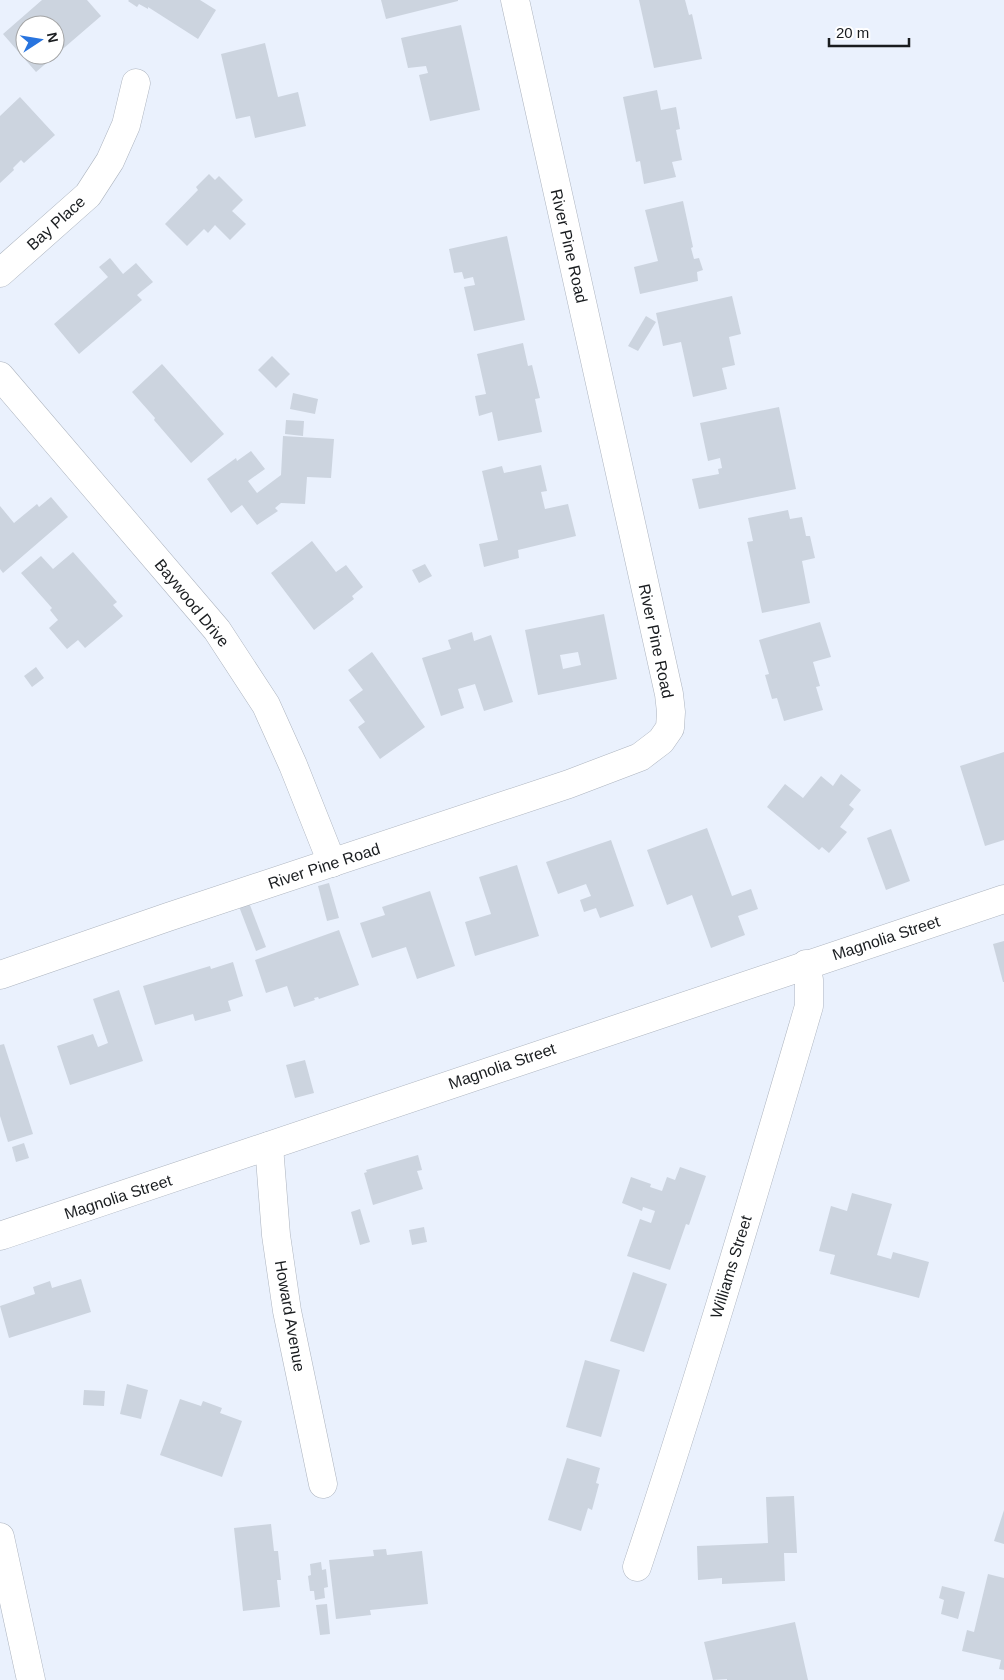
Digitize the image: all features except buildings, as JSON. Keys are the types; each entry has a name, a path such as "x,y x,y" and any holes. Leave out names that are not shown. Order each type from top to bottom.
{"street":[{"name":"River Pine Road","path":"0,975 559,787 640,757 661,741 670,728 669,694 515,0"},
{"name":"Bay Place","path":"0,273 88,195 110,161 122,134 136,83"},
{"name":"Baywood Drive","path":"0,376 217,630 266,705 293,765 332,863"},
{"name":"Magnolia Street","path":"0,1236 269,1146 461,1079 1004,899"},
{"name":"Williams Street","path":"637,1567 751,1203 809,1006 809,980 806,964"},
{"name":"Howard Avenue","path":"269,1146 276,1235 287,1311 323,1484"},
{"path":"0,1537 9,1617 31,1680"}]}
